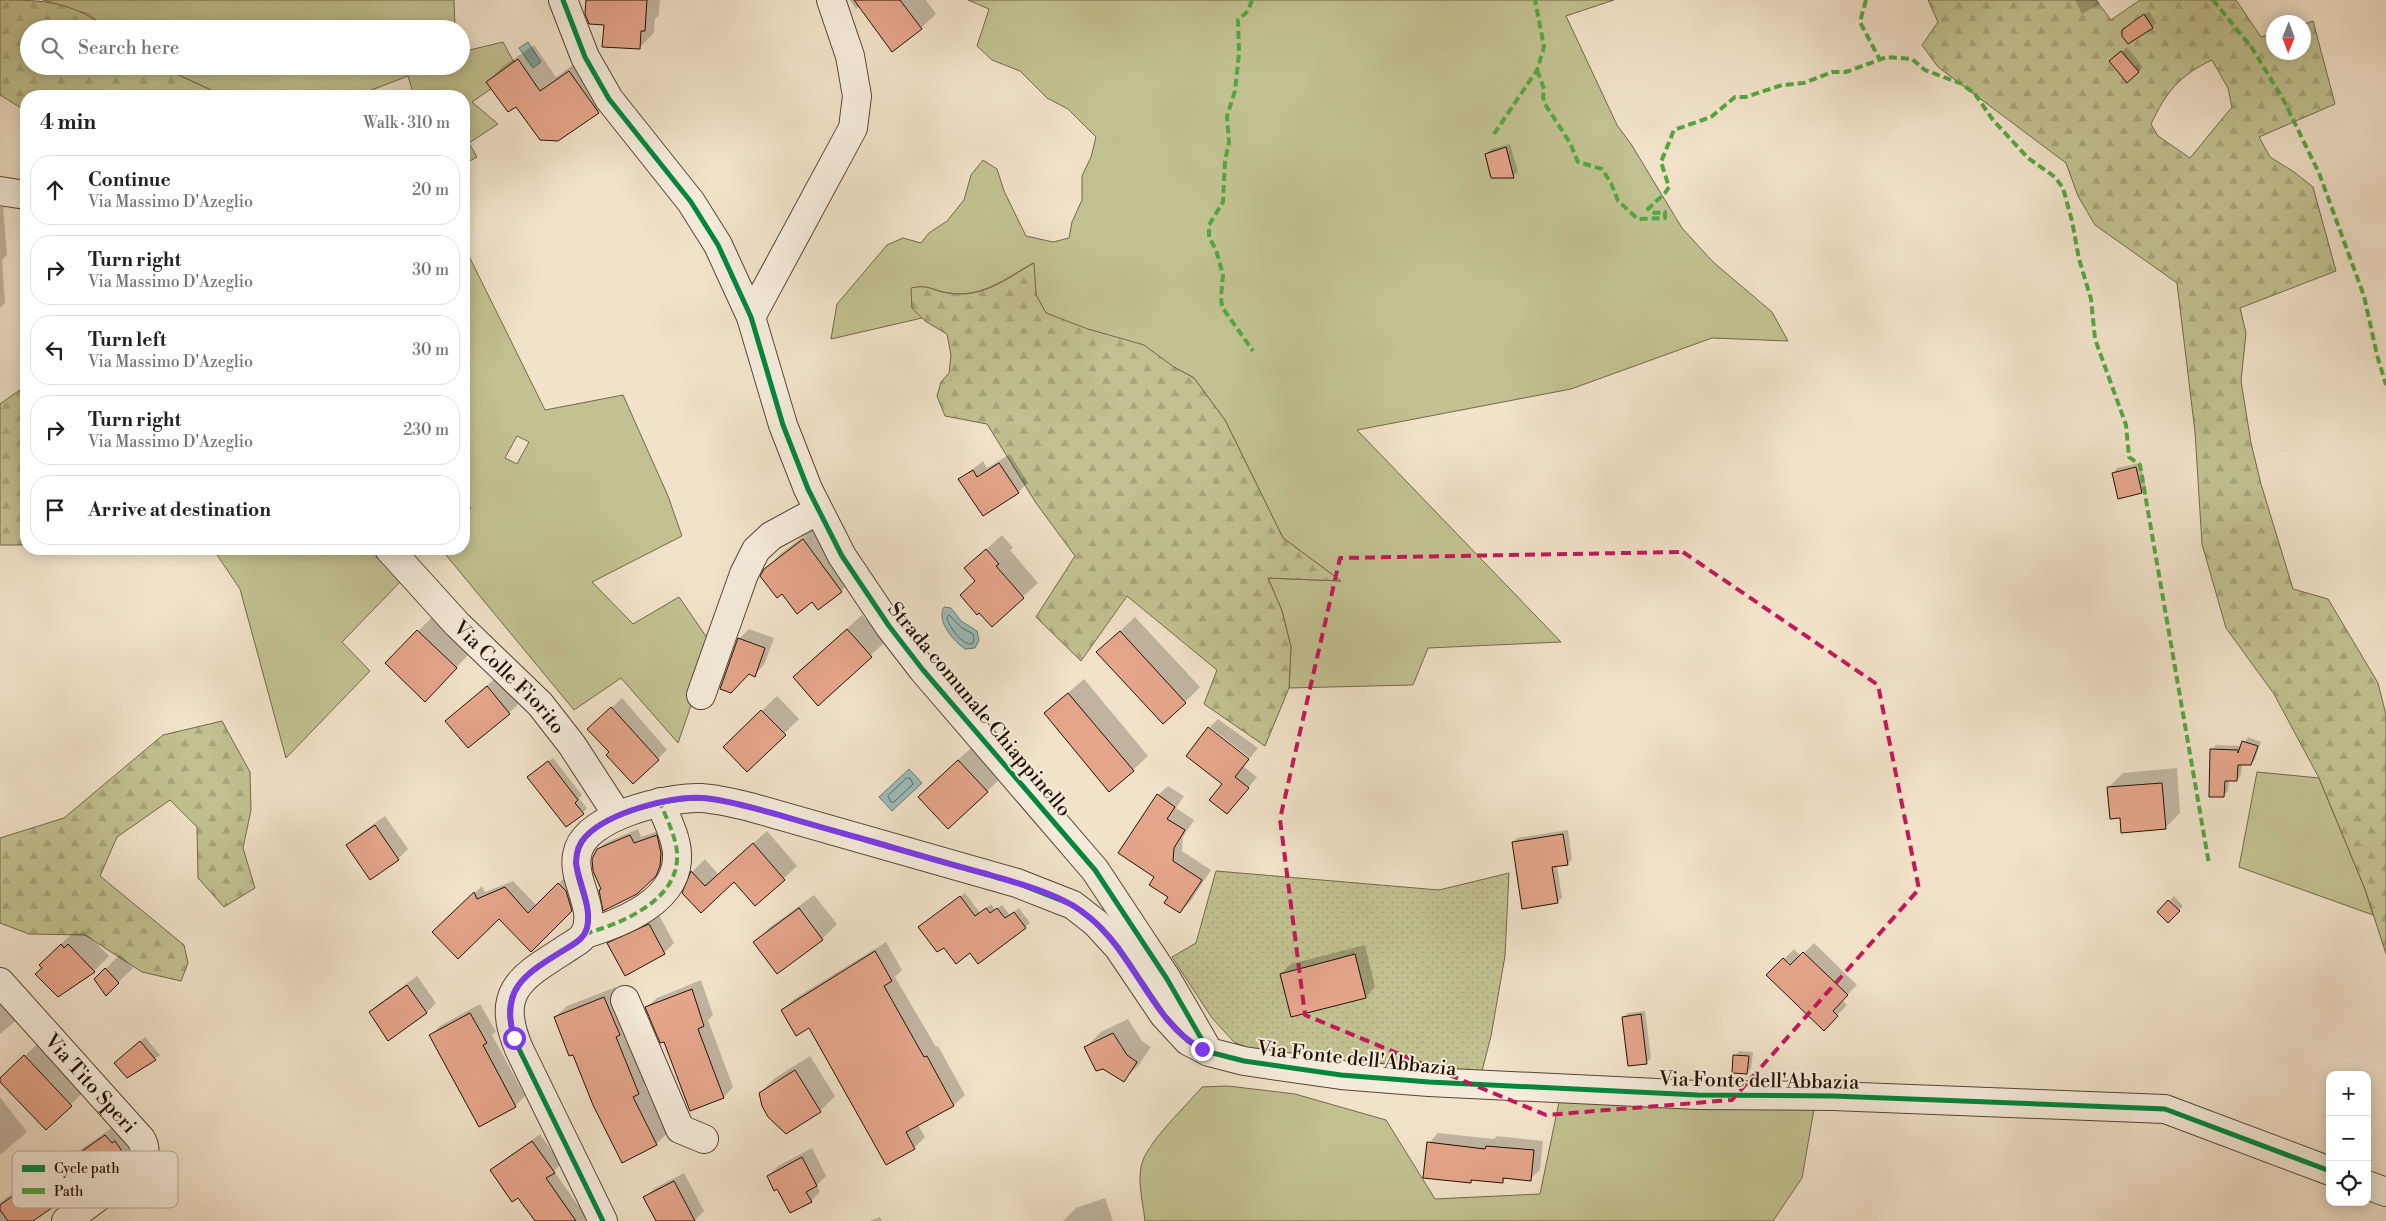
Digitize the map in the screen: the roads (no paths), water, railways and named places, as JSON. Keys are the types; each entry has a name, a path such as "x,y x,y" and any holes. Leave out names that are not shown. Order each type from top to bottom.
{"street":[{"name":"Strada comunale Chiappinello","path":"563,0 581,48 596,79 615,108 700,215 722,254 751,317 783,425 817,511 862,586 912,656 986,746 1095,870 1167,980 1209,1052"},
{"path":"751,317 853,128 857,96 850,56 830,0"},
{"path":"0,191 20,194"},
{"path":"701,695 744,574 756,550 771,536 817,511"},
{"name":"Via Colle Fiorito","path":"394,555 457,624 540,704 572,745 618,816"},
{"name":"Via Fonte dell'Abbazia","path":"585,934 588,913 577,870 578,849 586,836 618,816 660,802 701,798 730,802 1017,883 1062,900 1096,923 1127,958 1172,1026 1188,1041 1209,1052 1244,1061 1323,1073 1429,1082 1698,1095 1833,1096 2165,1109 2326,1169"},
{"path":"603,1221 519,1048 511,1028 509,1012 511,998 522,979 532,970 577,942 585,934 611,926 634,915 656,898 670,881 675,872 676,844 660,802"},
{"name":"Via Tito Speri","path":"0,982 141,1139 144,1151"},
{"path":"625,1000 680,1129 704,1139"},
{"path":"2371,1186 2386,1192"},
{"name":"Via Tito Speri","path":"66,1221 83,1208"}],"water":[{"path":"528,42 541,62 533,68 519,48"},
{"path":"944,607 951,608 961,621 977,631 979,640 975,648 965,649 951,636 942,619"},
{"path":"909,769 922,783 892,811 879,797"}]}
